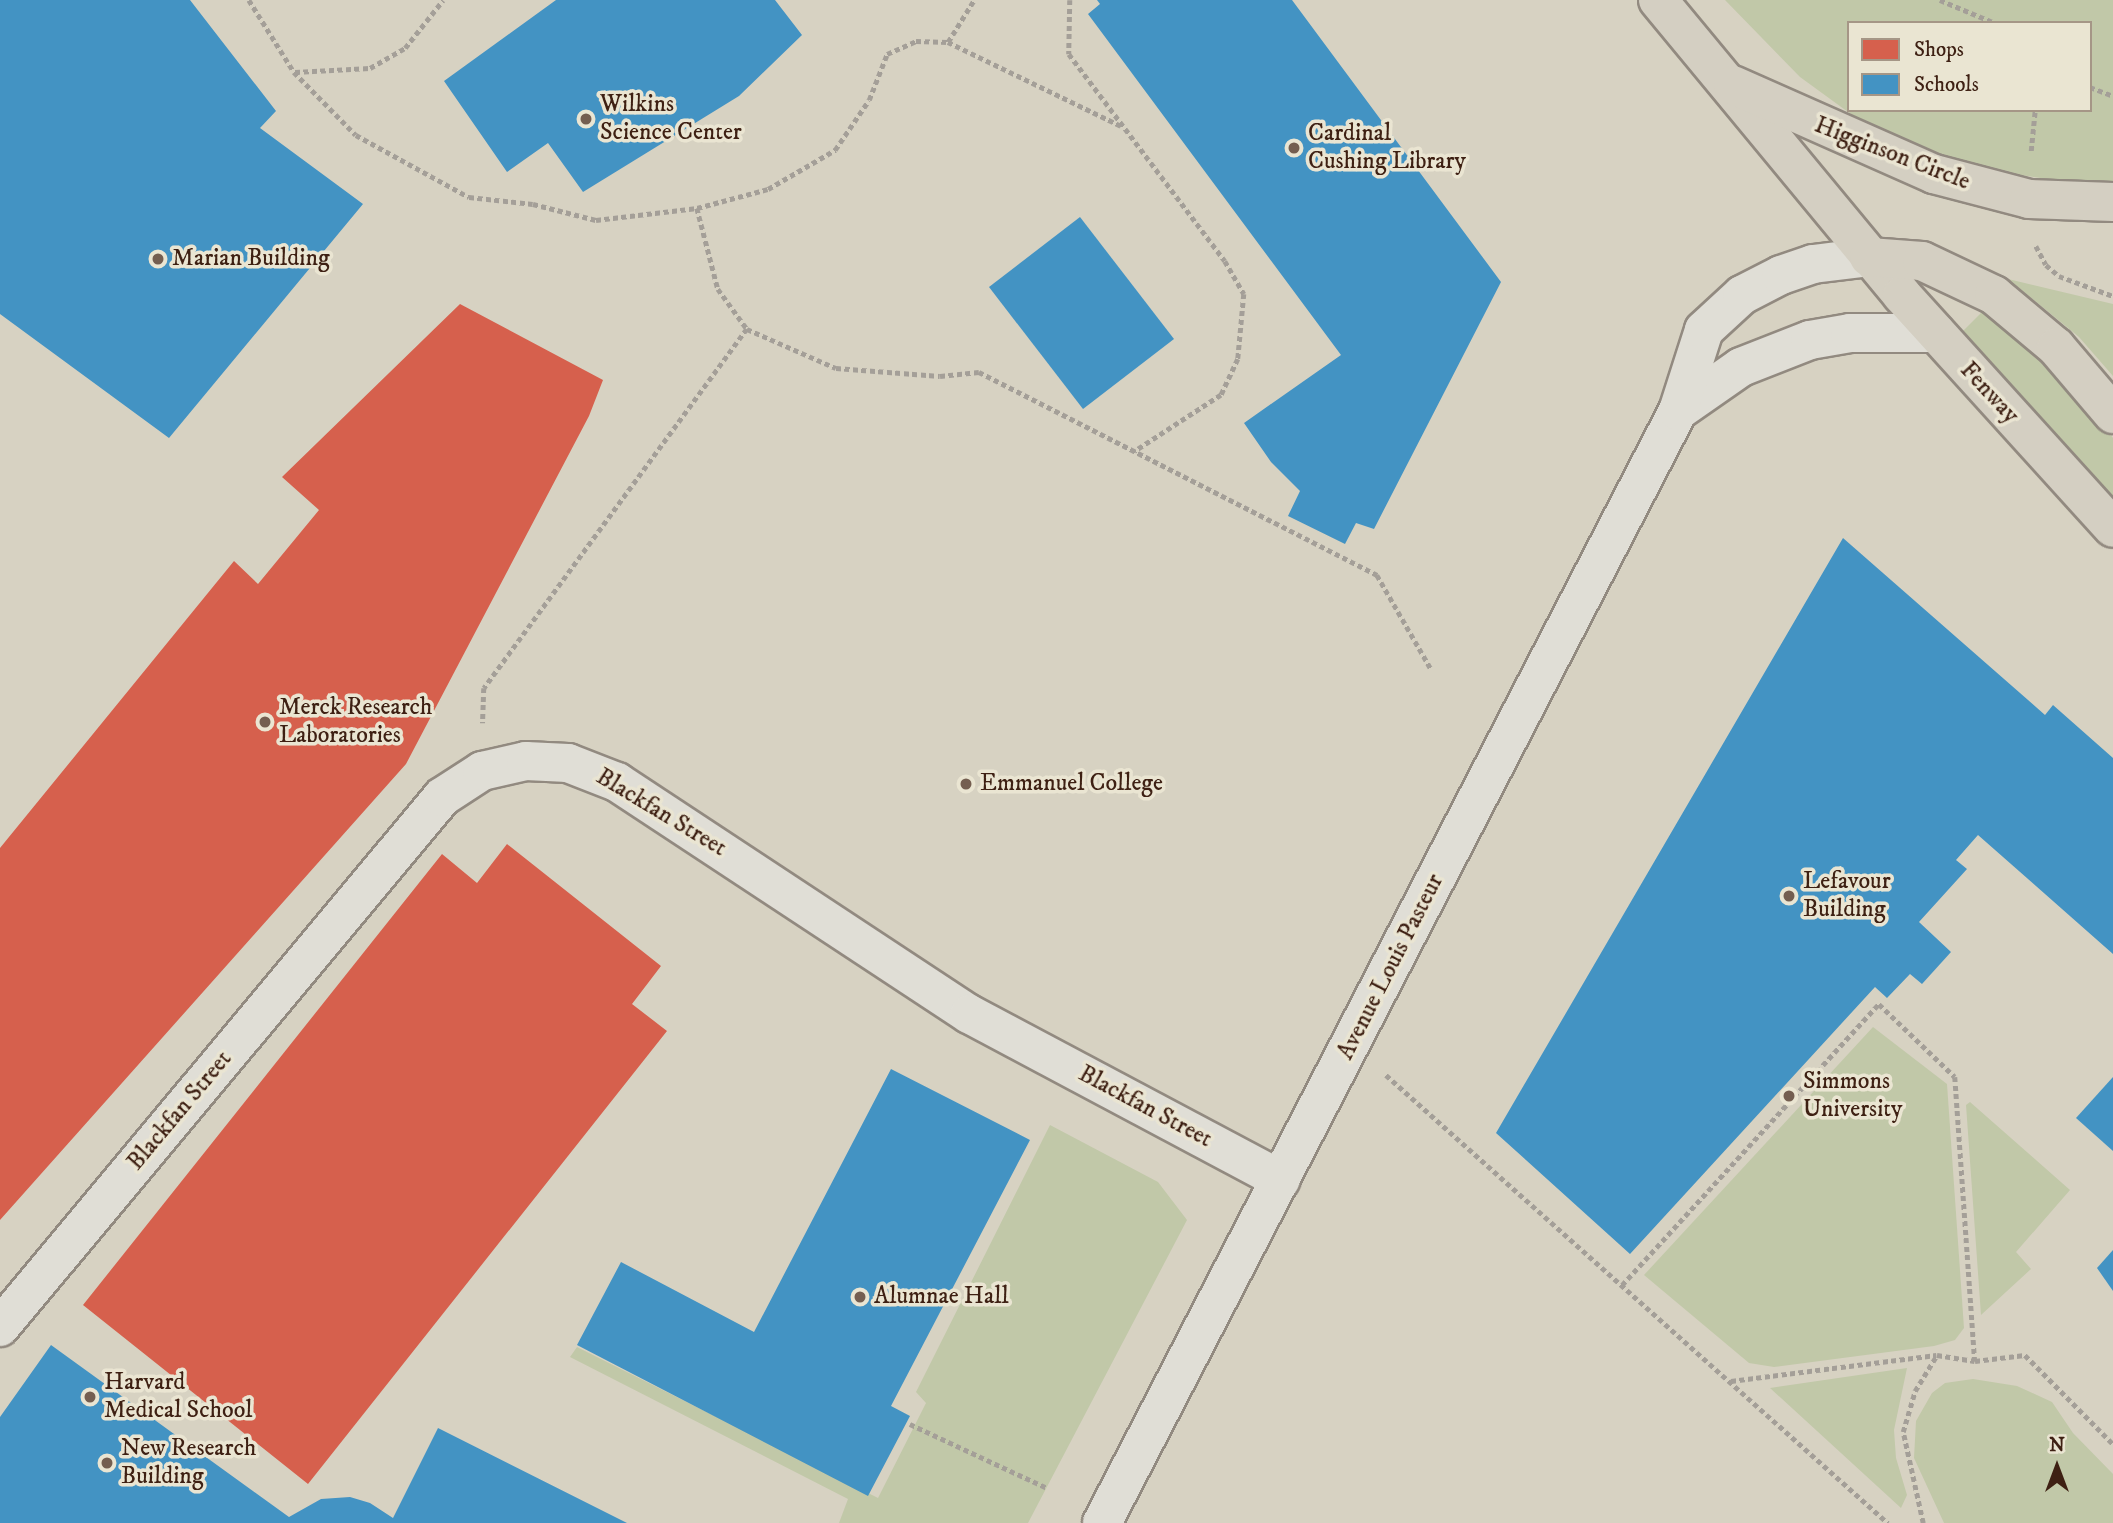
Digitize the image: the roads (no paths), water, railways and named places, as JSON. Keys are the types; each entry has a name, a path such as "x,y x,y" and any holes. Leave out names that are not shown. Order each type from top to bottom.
{"main road":[{"name":"Fenway","path":"1658,0 1869,257 2113,528"},
{"name":"Higginson Circle","path":"1721,80 1877,153 1934,174 2029,199 2113,202"},
{"name":"Avenue Louis Pasteur","path":"1102,1523 1678,411 1698,343 1711,321 1728,306 1781,275 1813,264 1869,257"},
{"path":"1869,257 1922,261 1994,295 2062,353 2113,414"},
{"name":"Avenue Louis Pasteur","path":"1678,411 1741,367 1810,340 1850,333 1936,333"},
{"name":"Blackfan Street","path":"0,1327 442,797 482,771 545,760 596,771 617,782 969,1014 1281,1180"}],"place":[{"name":"Wilkins Science Center","path":"586,119"},
{"name":"Cardinal Cushing Library","path":"1294,148"},
{"name":"Marian Building","path":"158,259"},
{"name":"Merck Research Laboratories","path":"265,722"},
{"name":"Emmanuel College","path":"966,784"},
{"name":"Lefavour Building","path":"1789,896"},
{"name":"Simmons University","path":"1789,1096"},
{"name":"Alumnae Hall","path":"860,1297"},
{"name":"Harvard Medical School","path":"90,1397"},
{"name":"New Research Building","path":"107,1463"}]}
